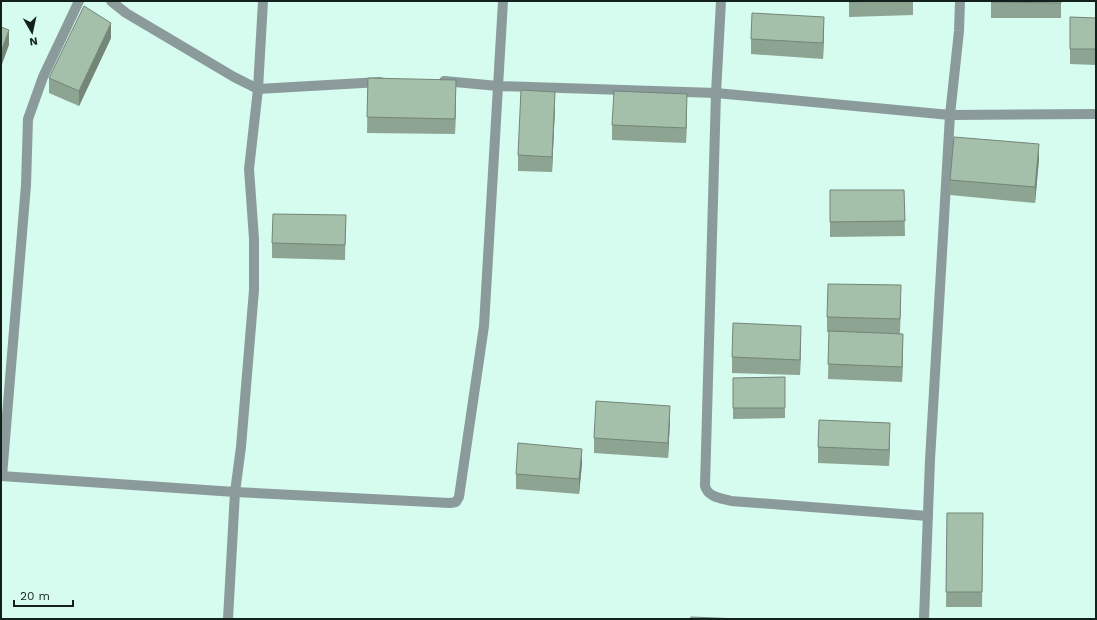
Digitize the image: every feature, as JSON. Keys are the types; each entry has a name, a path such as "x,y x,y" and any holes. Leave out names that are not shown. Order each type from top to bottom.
{"street":[{"path":"78,1 43,76 28,119 26,185 2,476 235,492 450,503 456,502 459,497 484,326 503,1"},
{"path":"111,1 126,12 234,77 258,89 356,85 386,82"},
{"path":"228,619 235,492 241,447 254,290 254,239 248,169 258,89 263,1"},
{"path":"721,1 716,93 706,490 710,494 731,501 928,516"},
{"path":"924,619 930,452 950,115 959,31 960,1"},
{"path":"431,80 498,86 716,93 950,115 1096,114"}],"building":[{"path":"849,1 882,1 849,2"},
{"path":"1061,1 1061,3 991,2"},
{"path":"84,6 111,23 79,91 49,78"},
{"path":"752,13 824,17 823,43 751,39"},
{"path":"1070,17 1096,18 1096,49 1070,49"},
{"path":"1,27 9,30 1,52"},
{"path":"368,78 456,80 455,119 367,117"},
{"path":"521,90 555,92 552,157 518,155"},
{"path":"614,91 687,94 686,128 612,125"},
{"path":"954,137 1039,144 1035,187 950,180"},
{"path":"830,190 904,190 905,221 830,222"},
{"path":"273,214 346,215 345,245 272,243"},
{"path":"828,284 901,285 900,319 827,317"},
{"path":"733,323 801,326 800,360 732,357"},
{"path":"829,331 903,334 902,367 828,364"},
{"path":"785,377 785,408 733,408 733,378"},
{"path":"596,401 670,406 668,443 594,438"},
{"path":"819,420 890,423 889,450 818,447"},
{"path":"518,443 582,449 579,479 516,474"},
{"path":"947,513 983,513 982,592 946,592"},
{"path":"691,617 740,619 690,619"}]}
